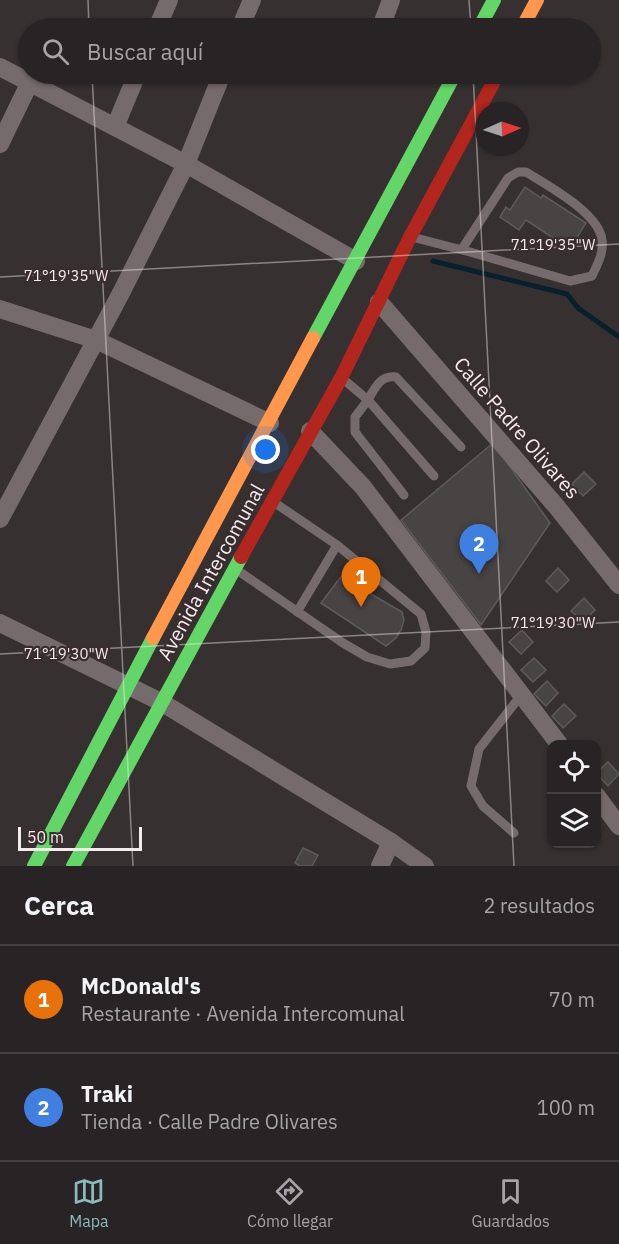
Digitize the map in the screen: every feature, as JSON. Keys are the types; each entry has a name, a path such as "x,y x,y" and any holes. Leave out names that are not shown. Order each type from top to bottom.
{"main road":[{"path":"484,18 494,0"},
{"path":"527,18 537,0"},
{"name":"Avenida Intercomunal","path":"34,866 127,686 451,84"},
{"name":"Avenida Intercomunal","path":"73,866 341,378 410,237 493,84"}],"street":[{"path":"161,18 169,0"},
{"path":"244,18 252,0"},
{"path":"384,18 391,0"},
{"path":"0,67 18,76"},
{"path":"0,144 29,84"},
{"path":"34,84 186,164 356,261"},
{"path":"115,127 133,84"},
{"path":"0,519 96,340 186,164 218,84"},
{"name":"Calle Padre Olivares","path":"379,302 556,506 619,585"},
{"path":"0,309 96,340 270,423"},
{"path":"310,431 363,487 556,740"},
{"path":"0,623 162,702 391,842 426,866"},
{"path":"601,801 619,826"},
{"path":"380,866 391,842"}],"lane":[{"path":"410,237 462,249 570,281 592,276 602,251 602,238 586,212 526,172 518,172 508,178 462,249"},
{"path":"404,495 355,432 355,417 382,379 388,376 396,377 461,447"},
{"path":"341,378 368,400 434,476"},
{"path":"235,569 367,657 390,664 411,661 425,648 426,632 421,614 336,545 272,500"},
{"path":"297,612 336,545"},
{"path":"514,833 483,806 471,786 479,749 522,694"}],"building":[{"path":"525,187 541,198 543,195 586,223 570,249 526,220 519,230 500,217 506,207 510,210"},
{"path":"493,443 550,523 481,625 401,520"},
{"path":"584,472 596,484 583,496 572,484"},
{"path":"349,566 363,577 359,587 402,612 404,620 401,630 396,638 386,646 321,603"},
{"path":"558,568 569,580 557,592 546,581"},
{"path":"584,598 595,610 583,622 571,611"},
{"path":"522,630 533,642 521,654 509,642"},
{"path":"534,658 546,670 533,682 521,670"},
{"path":"547,681 558,693 546,706 534,694"},
{"path":"564,704 576,716 563,728 552,716"},
{"path":"608,762 619,774 608,786 601,778 601,768"},
{"path":"303,848 318,855 312,866 300,866 295,863"}],"waterway":[{"path":"433,261 567,294 578,308 619,337"}],"traffic: fast":[{"path":"484,18 494,0"},
{"path":"313,338 450,84"},
{"path":"73,866 241,557"},
{"path":"34,866 153,638"}],"traffic: slow":[{"path":"527,18 537,0"},
{"path":"153,638 313,338"}],"traffic: jam":[{"path":"241,557 341,378 410,237 493,84"}],"place":[{"name":"Traki","path":"479,574"},
{"name":"McDonald's","path":"361,607"}]}
